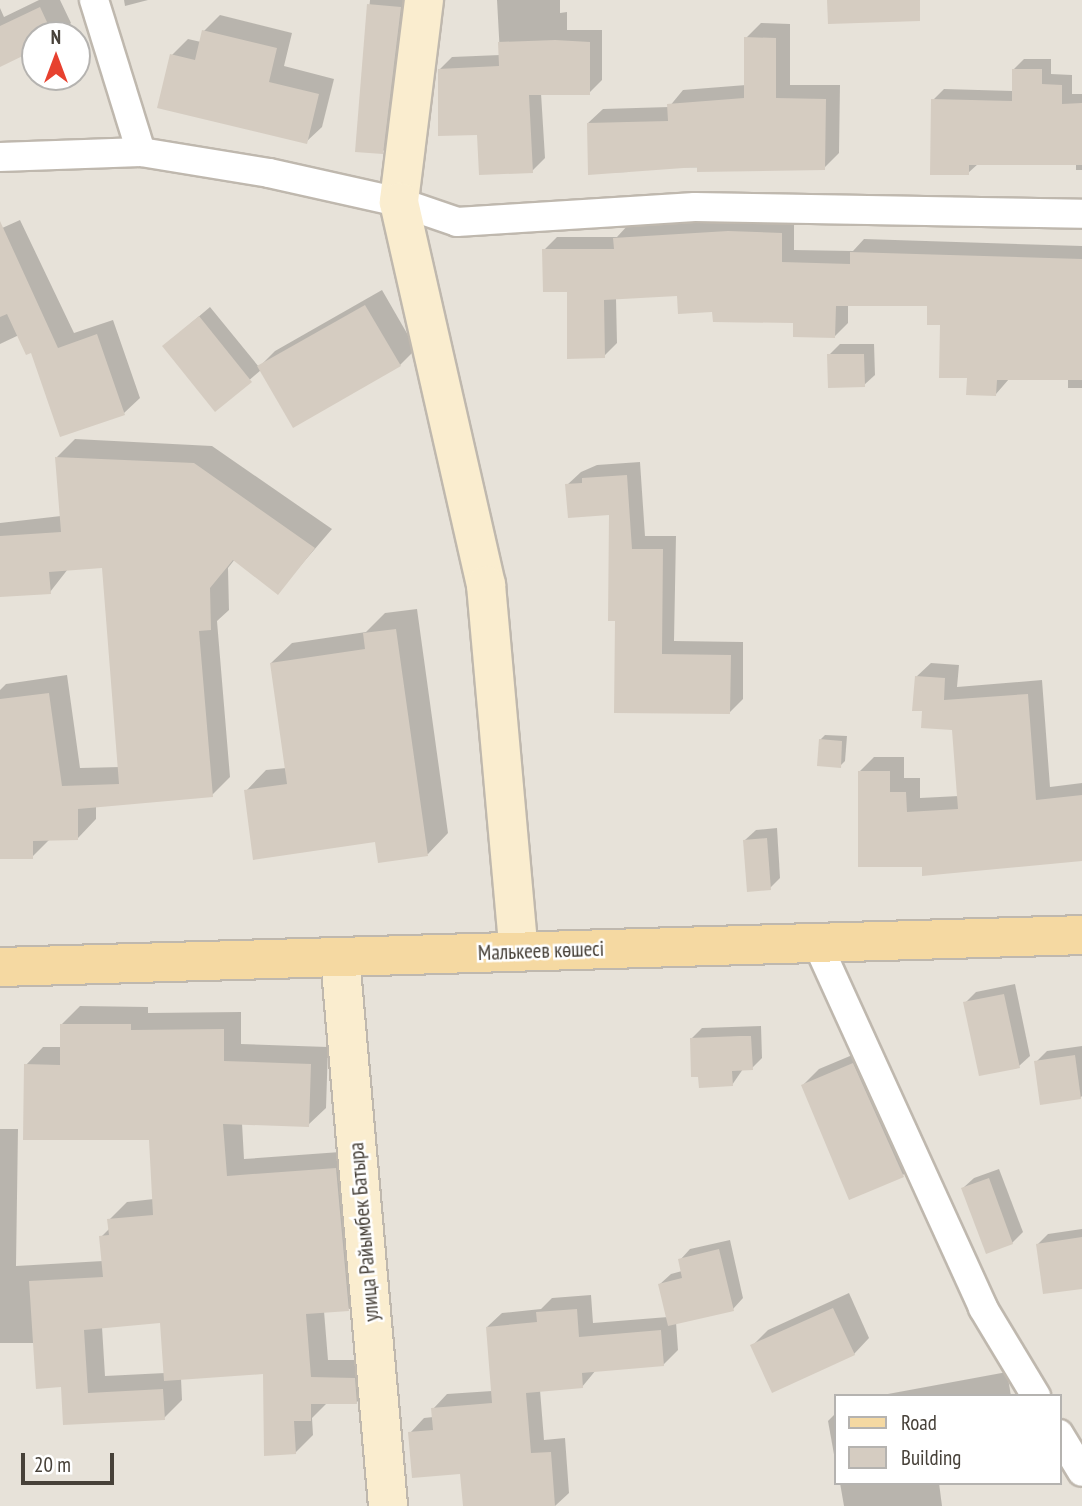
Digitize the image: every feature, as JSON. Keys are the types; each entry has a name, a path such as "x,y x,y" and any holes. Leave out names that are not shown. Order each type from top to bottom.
{"main road":[{"name":"Малькеев көшесі","path":"0,967 1082,935"}],"street":[{"path":"94,0 141,152"},
{"path":"424,0 400,202 486,586 519,952"},
{"path":"0,157 141,152 269,173 400,202 457,222 695,207 1082,214"},
{"path":"817,943 983,1308 1035,1394"},
{"name":"улица Райымбек Батыра","path":"340,958 388,1506"},
{"path":"1061,1437 1082,1472"}],"shaded area":[{"path":"0,0 1082,0 1082,1506 0,1506"}],"building":[{"path":"827,0 920,0 920,21 828,24"},
{"path":"367,4 401,7 383,154 355,152"},
{"path":"40,7 46,21 21,21 21,57 0,67 0,26"},
{"path":"202,30 277,48 269,82 319,94 307,144 157,108 170,54 195,60"},
{"path":"744,37 776,38 776,98 826,99 825,170 697,172 697,167 588,175 587,123 668,121 667,104 744,98"},
{"path":"498,42 590,42 590,95 529,95 533,173 479,175 477,135 438,136 438,69 499,66"},
{"path":"1012,69 1042,69 1042,84 1062,85 1062,104 1082,103 1082,165 969,165 969,175 930,175 931,99 1012,101"},
{"path":"0,221 58,348 97,334 125,415 60,437 31,353 26,355 7,314 0,317"},
{"path":"728,231 782,233 782,262 850,264 850,252 1082,259 1082,380 997,380 996,396 966,395 967,378 939,378 940,325 927,325 927,306 836,306 835,338 793,337 793,323 713,322 712,312 678,314 677,296 604,300 605,358 567,359 567,292 543,292 542,249 614,249 613,238"},
{"path":"365,305 401,366 293,428 257,366"},
{"path":"199,316 252,382 215,412 162,346"},
{"path":"827,354 864,354 865,387 828,388"},
{"path":"55,457 194,463 315,548 278,595 233,560 210,588 211,630 199,631 213,797 78,809 78,840 33,841 33,859 0,859 0,699 49,693 62,786 119,784 102,568 49,572 51,594 0,597 0,536 61,532"},
{"path":"627,475 632,549 663,549 662,654 731,655 730,714 614,713 615,621 608,621 609,515 568,518 565,484 582,483 582,478"},
{"path":"396,629 428,856 378,863 375,842 253,860 244,790 287,784 270,663 365,649 363,633"},
{"path":"915,676 945,678 944,700 1028,694 1036,800 1082,795 1082,861 922,876 922,867 858,867 858,771 890,771 890,792 906,792 907,812 958,809 952,730 921,728 922,711 912,711"},
{"path":"819,739 842,741 841,768 817,766"},
{"path":"767,838 771,890 747,892 743,840"},
{"path":"1004,994 1020,1068 979,1076 963,1002"},
{"path":"60,1024 131,1024 131,1030 224,1029 224,1061 311,1064 309,1127 223,1124 227,1176 336,1168 349,1311 306,1314 311,1377 355,1378 357,1404 311,1404 311,1421 294,1421 296,1454 264,1456 263,1374 164,1381 160,1323 84,1330 88,1393 163,1389 165,1420 63,1425 61,1387 36,1389 29,1281 103,1277 99,1236 109,1235 107,1219 153,1215 149,1140 23,1140 24,1064 60,1065"},
{"path":"751,1036 753,1070 732,1071 733,1086 699,1088 698,1077 691,1077 690,1038"},
{"path":"1075,1055 1081,1099 1040,1105 1034,1061"},
{"path":"853,1063 904,1177 849,1200 801,1085"},
{"path":"989,1178 1013,1244 986,1254 961,1188"},
{"path":"1082,1237 1082,1289 1043,1294 1036,1244"},
{"path":"719,1249 734,1311 668,1326 658,1284 682,1278 678,1259"},
{"path":"833,1308 855,1355 772,1393 750,1345"},
{"path":"577,1309 579,1337 661,1330 664,1366 582,1373 583,1388 526,1393 531,1453 551,1452 555,1506 463,1506 460,1474 412,1478 408,1432 433,1430 431,1408 492,1403 486,1327 537,1322 536,1312"}]}
